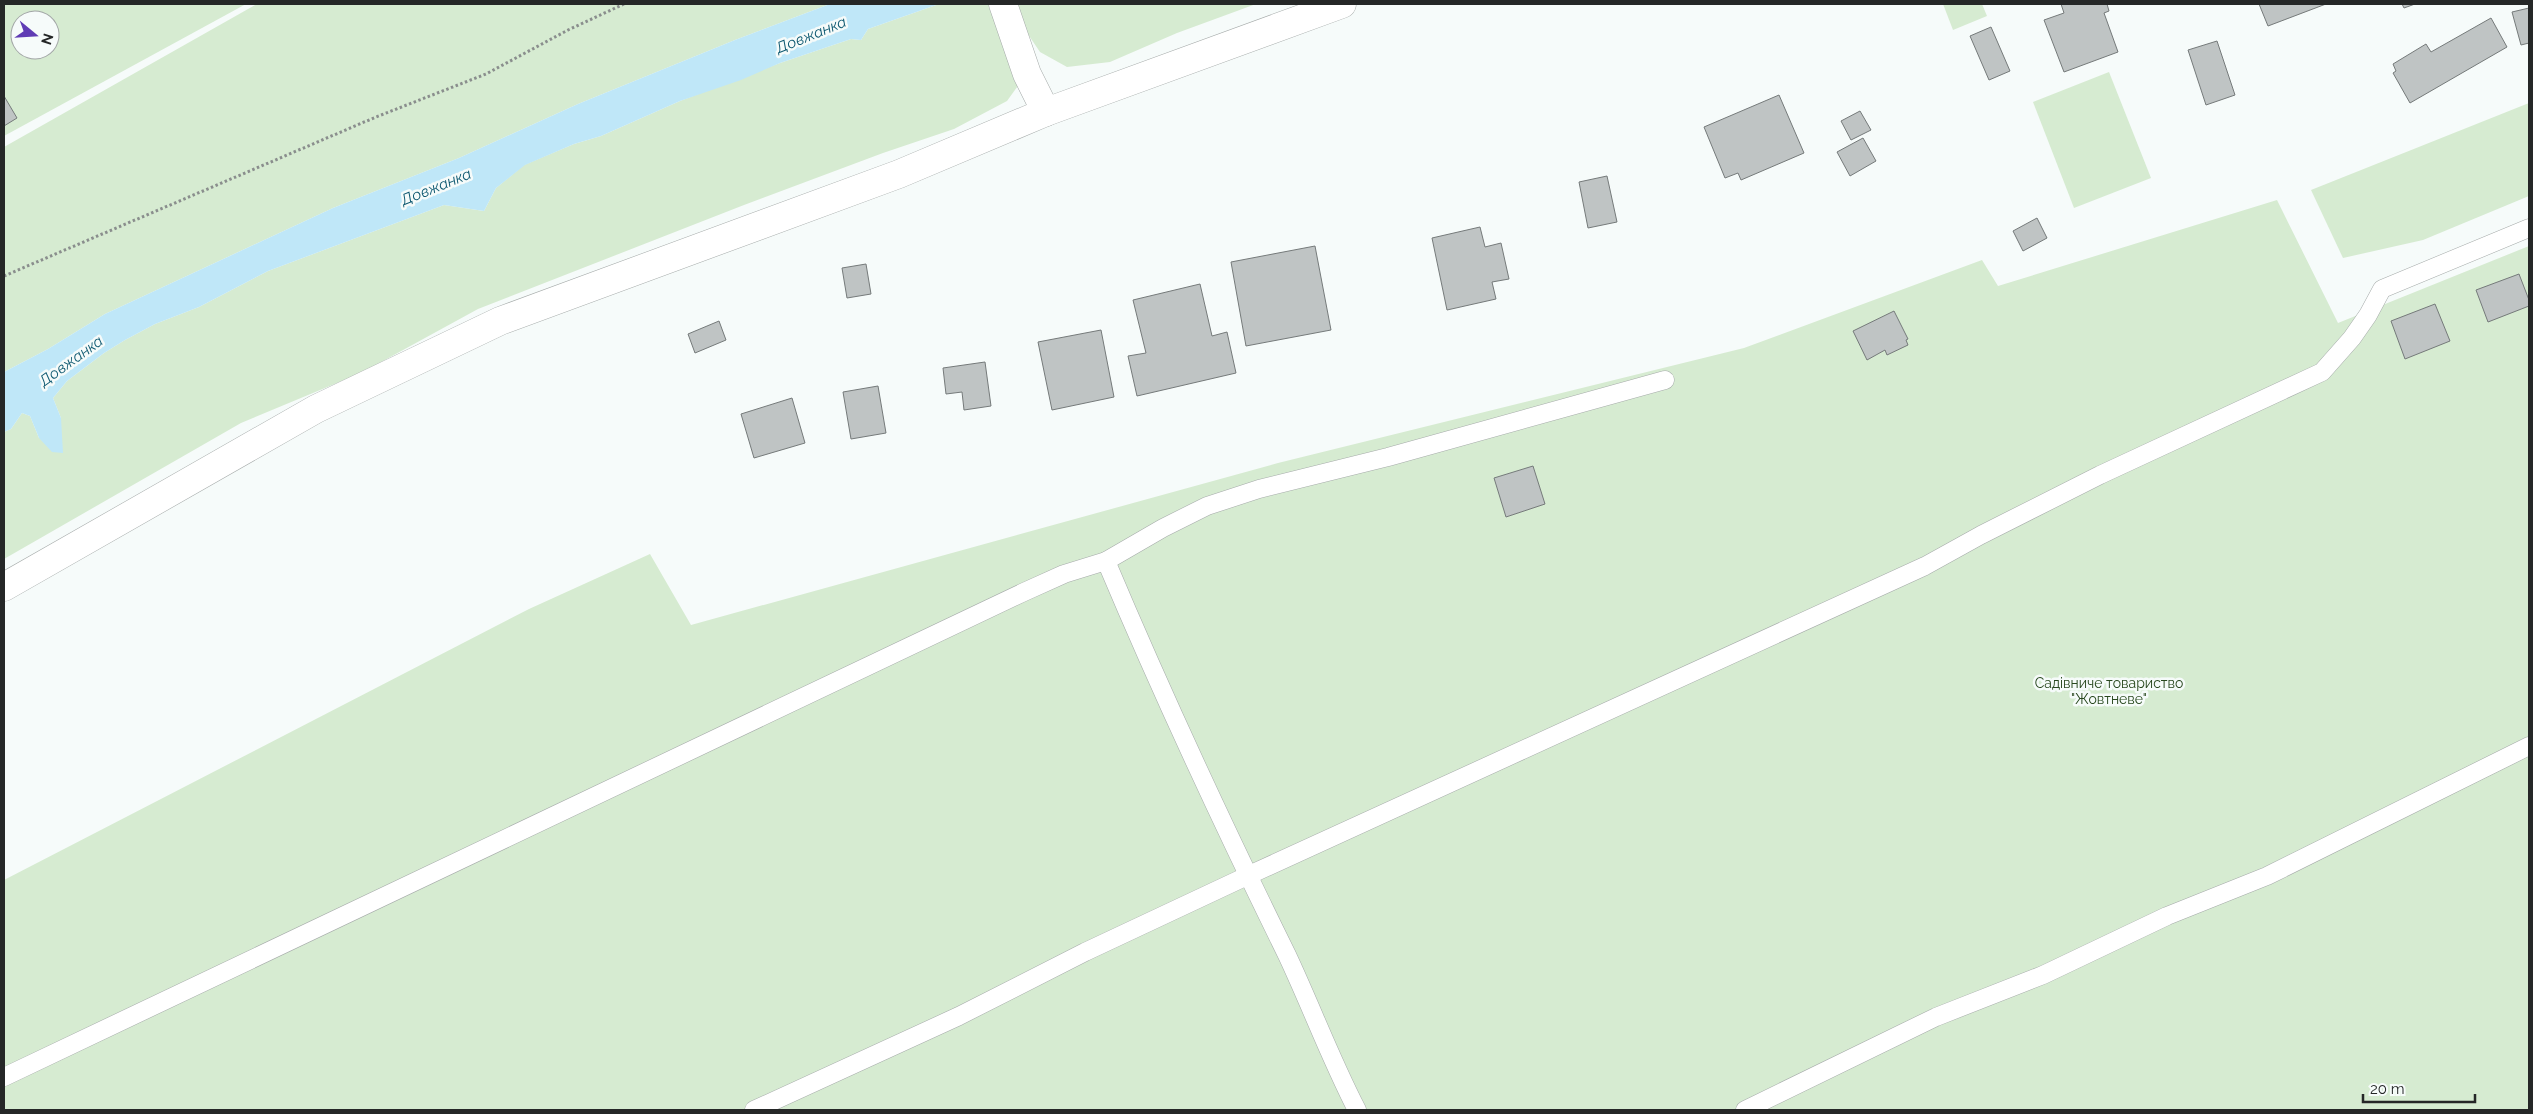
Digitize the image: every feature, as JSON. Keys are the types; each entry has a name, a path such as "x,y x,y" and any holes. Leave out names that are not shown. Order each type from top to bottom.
{"street":[{"path":"1003,4 1027,74 1046,112"},
{"path":"4,587 316,409 500,321 899,174 1046,112 1342,4"}],"lane":[{"path":"754,1110 959,1016 1085,952 1247,876 1925,566 1981,535 2100,475 2322,372 2352,338 2368,315 2382,288 2529,228"},
{"path":"4,1077 998,604 1064,574 1106,561 1163,528 1207,506 1259,489 1388,457 1665,380"},
{"path":"1106,561 1134,629 1247,876 1288,957 1356,1110"},
{"path":"1745,1110 1936,1018 2043,975 2167,916 2267,876 2529,746"}],"path":[{"path":"4,276 376,117 486,74 568,30 624,4"}],"green space":[{"path":"4,4 246,4 4,136"},
{"path":"257,4 830,4 735,40 578,104 459,158 333,208 105,314 48,349 4,372 4,147"},
{"path":"939,4 996,4 1020,83 1007,101 954,129 883,153 744,205 478,309 361,373 241,423 4,559 4,432 11,429 22,413 30,416 39,438 61,418 53,398 67,381 104,353 125,340 155,324 199,307 268,271 444,205 484,211 496,188 524,165 574,144 601,136 680,101 780,63 851,39 861,40 868,29"},
{"path":"1015,4 1256,4 1177,33 1110,62 1067,67 1040,52 1019,21"},
{"path":"1943,4 1982,4 1987,16 1953,30"},
{"path":"2109,72 2151,178 2074,208 2033,102"},
{"path":"2529,103 2529,196 2423,240 2343,258 2311,190"},
{"name":"Садівниче товариство \"Жовтневе\"","path":"2277,200 2338,323 2529,246 2529,1110 4,1110 4,880 529,609 650,554 691,625 1278,463 1744,348 1982,260 1998,286"}],"water":[{"name":"Довжанка","path":"830,4 939,4 868,29 861,40 851,39 780,63 741,80 680,101 601,136 574,144 525,165 496,188 484,211 444,205 268,271 199,307 155,324 104,353 67,381 53,398 61,418 63,453 52,452 39,438 30,416 22,413 11,429 4,432 4,372 48,349 105,314 333,208 459,158 578,104 735,40"}],"building":[{"path":"2061,4 2107,4 2109,11 2104,13 2118,52 2064,72 2044,20 2064,13"},
{"path":"2259,4 2326,4 2268,26"},
{"path":"2402,4 2415,4 2404,8"},
{"path":"2529,8 2529,43 2521,45 2512,12"},
{"path":"2491,18 2507,47 2410,103 2393,73 2396,71 2393,64 2426,44 2431,52"},
{"path":"1991,27 2010,71 1989,80 1970,36"},
{"path":"2217,41 2235,95 2206,105 2188,50"},
{"path":"1779,95 1804,153 1741,180 1738,173 1725,178 1704,127"},
{"path":"4,96 17,118 4,126"},
{"path":"1860,111 1871,130 1851,140 1841,121"},
{"path":"1863,138 1876,161 1850,176 1837,152"},
{"path":"1607,176 1617,222 1588,228 1579,182"},
{"path":"2037,218 2047,238 2023,251 2013,231"},
{"path":"1480,227 1485,247 1501,243 1509,279 1492,282 1496,299 1447,310 1432,238"},
{"path":"1315,246 1331,330 1246,346 1231,262"},
{"path":"866,264 871,294 847,298 842,268"},
{"path":"2519,274 2529,300 2529,306 2488,322 2476,290"},
{"path":"1200,284 1212,336 1227,332 1236,373 1137,396 1128,356 1146,353 1133,300"},
{"path":"2435,304 2450,341 2405,359 2391,321"},
{"path":"1894,311 1908,339 1906,340 1908,345 1887,355 1885,350 1867,360 1853,331"},
{"path":"719,321 726,340 695,353 688,334"},
{"path":"1101,330 1114,397 1052,410 1038,342"},
{"path":"985,362 991,406 964,410 962,392 946,394 943,368"},
{"path":"878,386 886,433 851,439 843,392"},
{"path":"792,398 805,443 754,458 741,414"},
{"path":"1533,466 1545,504 1506,517 1494,478"}]}
